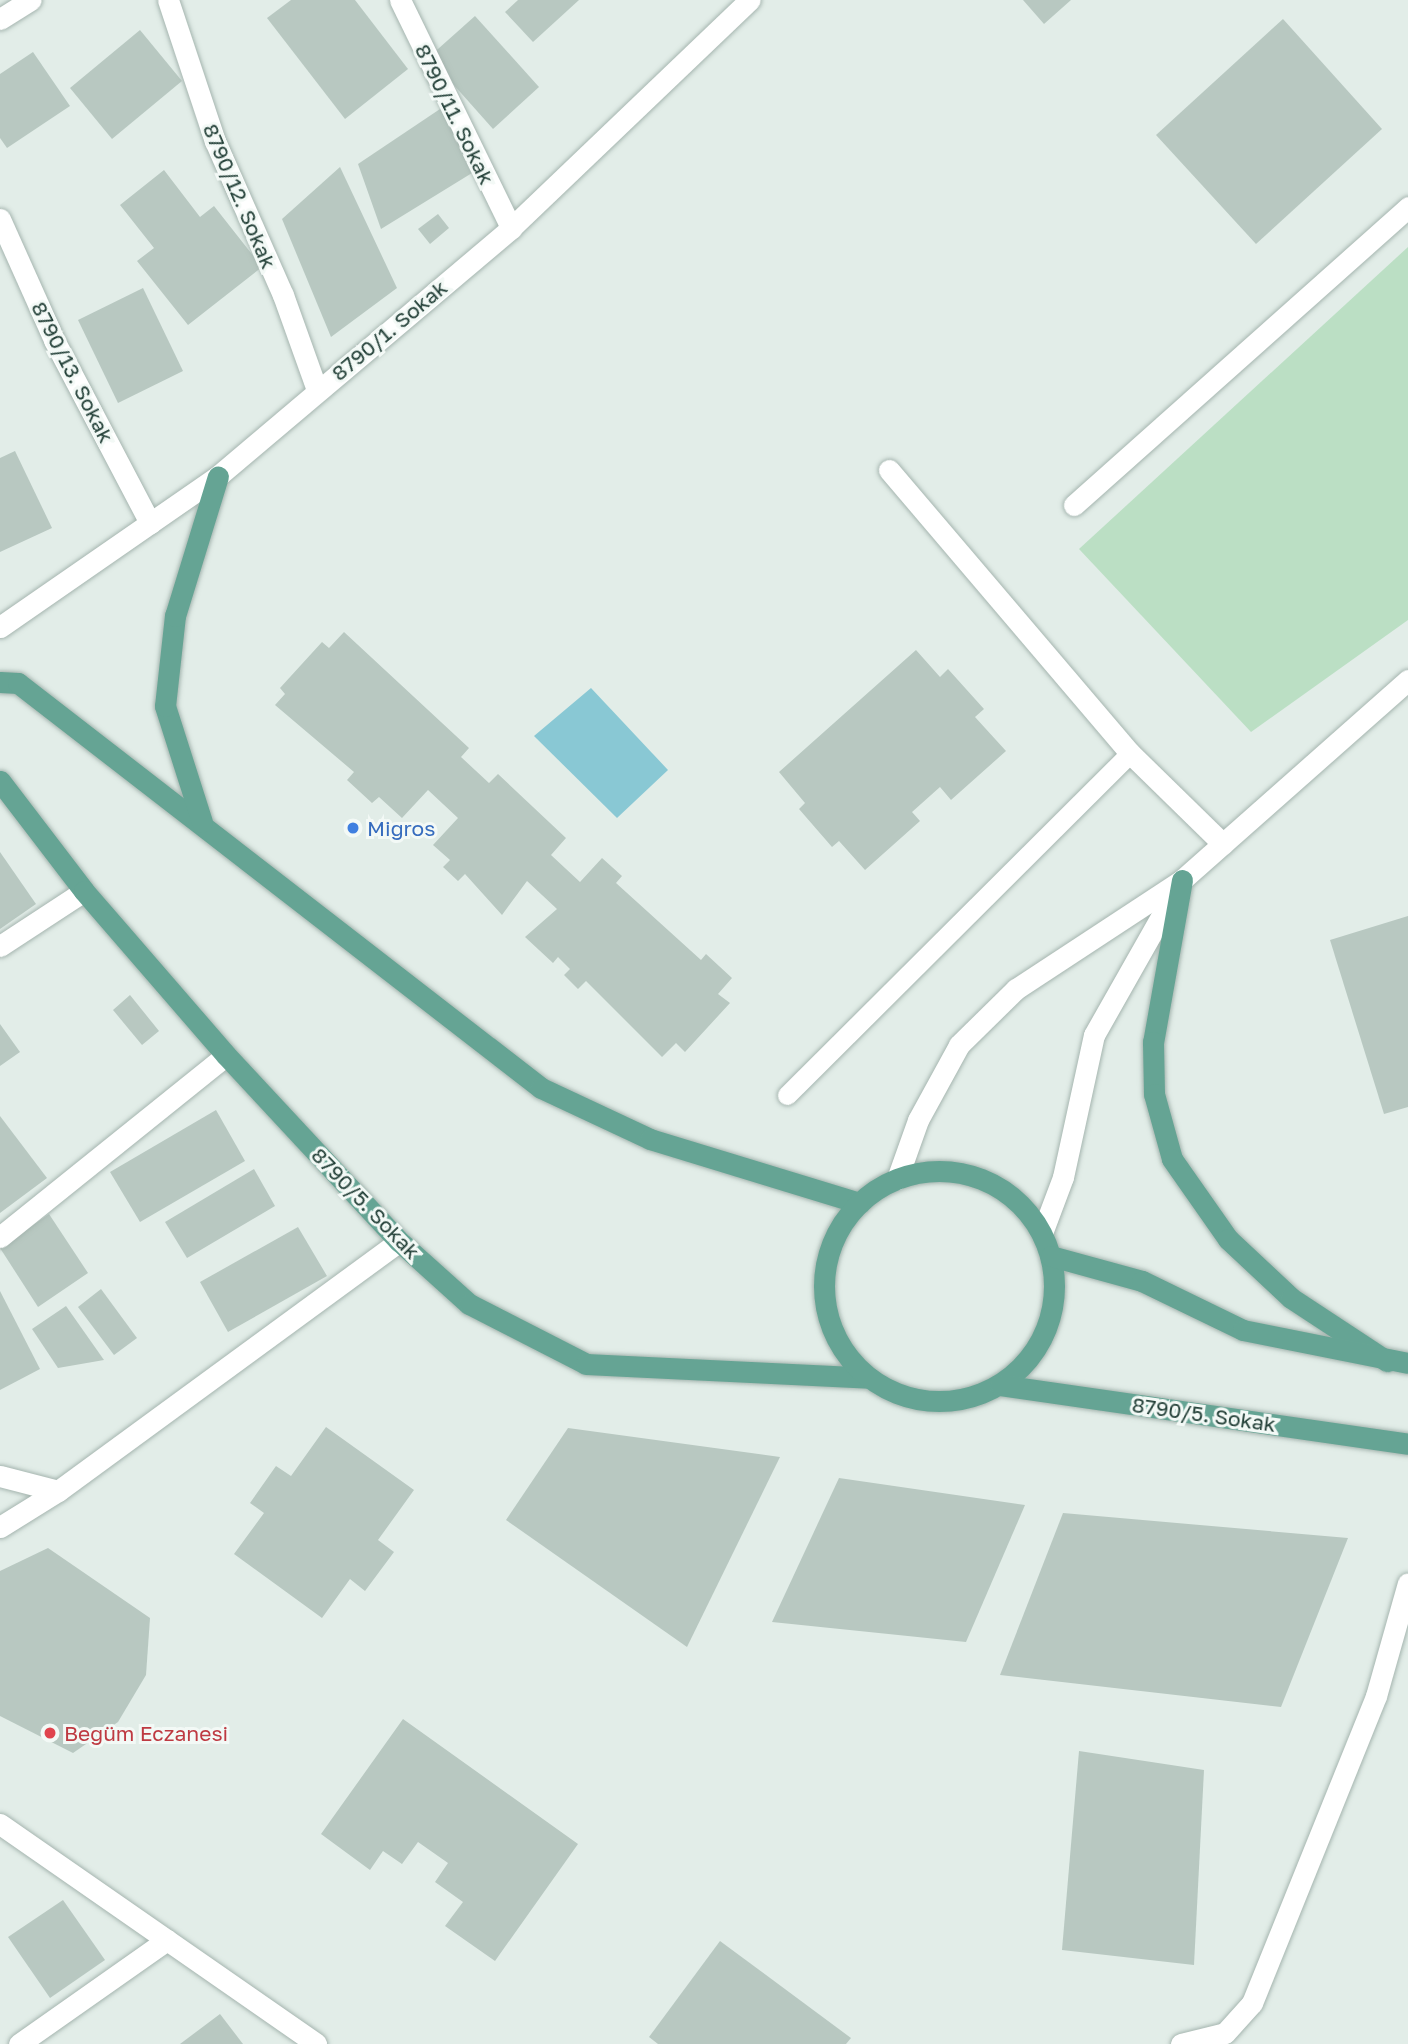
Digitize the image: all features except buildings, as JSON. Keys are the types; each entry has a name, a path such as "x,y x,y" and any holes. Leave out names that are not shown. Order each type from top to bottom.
{"main road":[{"path":"202,822 165,706 175,616 218,476"},
{"path":"0,682 18,683 202,822 541,1088 650,1139 859,1203"},
{"name":"8790/5. Sokak","path":"0,781 84,891 226,1055 399,1241 469,1304 586,1364 869,1378 910,1399 957,1401 1000,1385 1029,1361 1048,1329 1055,1293 1051,1256 1042,1233 1022,1206 995,1185 963,1173 930,1171 897,1179 859,1203 830,1251 825,1287 834,1333 869,1378"},
{"path":"1182,880 1153,1042 1154,1094 1172,1158 1228,1239 1292,1298 1398,1362"},
{"path":"1051,1256 1142,1281 1242,1330 1398,1362"},
{"name":"8790/5. Sokak","path":"1000,1385 1408,1444"}],"street":[{"path":"0,19 31,0"},
{"name":"8790/12. Sokak","path":"168,0 215,141 283,295 317,390"},
{"name":"8790/11. Sokak","path":"400,0 511,228"},
{"name":"8790/1. Sokak","path":"0,627 218,476 511,228 750,0"},
{"path":"1074,505 1408,207"},
{"name":"8790/13. Sokak","path":"0,219 54,340 150,523"},
{"path":"889,470 1130,753 1223,844"},
{"path":"897,1179 918,1120 959,1045 1016,989 1182,880 1408,680"},
{"path":"1042,1233 1063,1177 1094,1035 1182,880"},
{"path":"0,946 84,891"},
{"path":"0,1237 226,1055"},
{"path":"0,1527 58,1491 399,1241"},
{"path":"0,1476 58,1491"},
{"path":"1181,2044 1225,2039 1252,2003 1376,1696 1408,1583"},
{"path":"0,1824 316,2044"},
{"path":"19,2044 167,1940"}],"lane":[{"path":"787,1095 1130,753"}],"green space":[{"path":"1408,247 1408,620 1251,732 1079,549"}],"water":[{"path":"591,688 668,770 617,818 534,736"}],"place":[{"name":"Migros","path":"353,828"},
{"name":"Begüm Eczanesi","path":"50,1733"}]}
